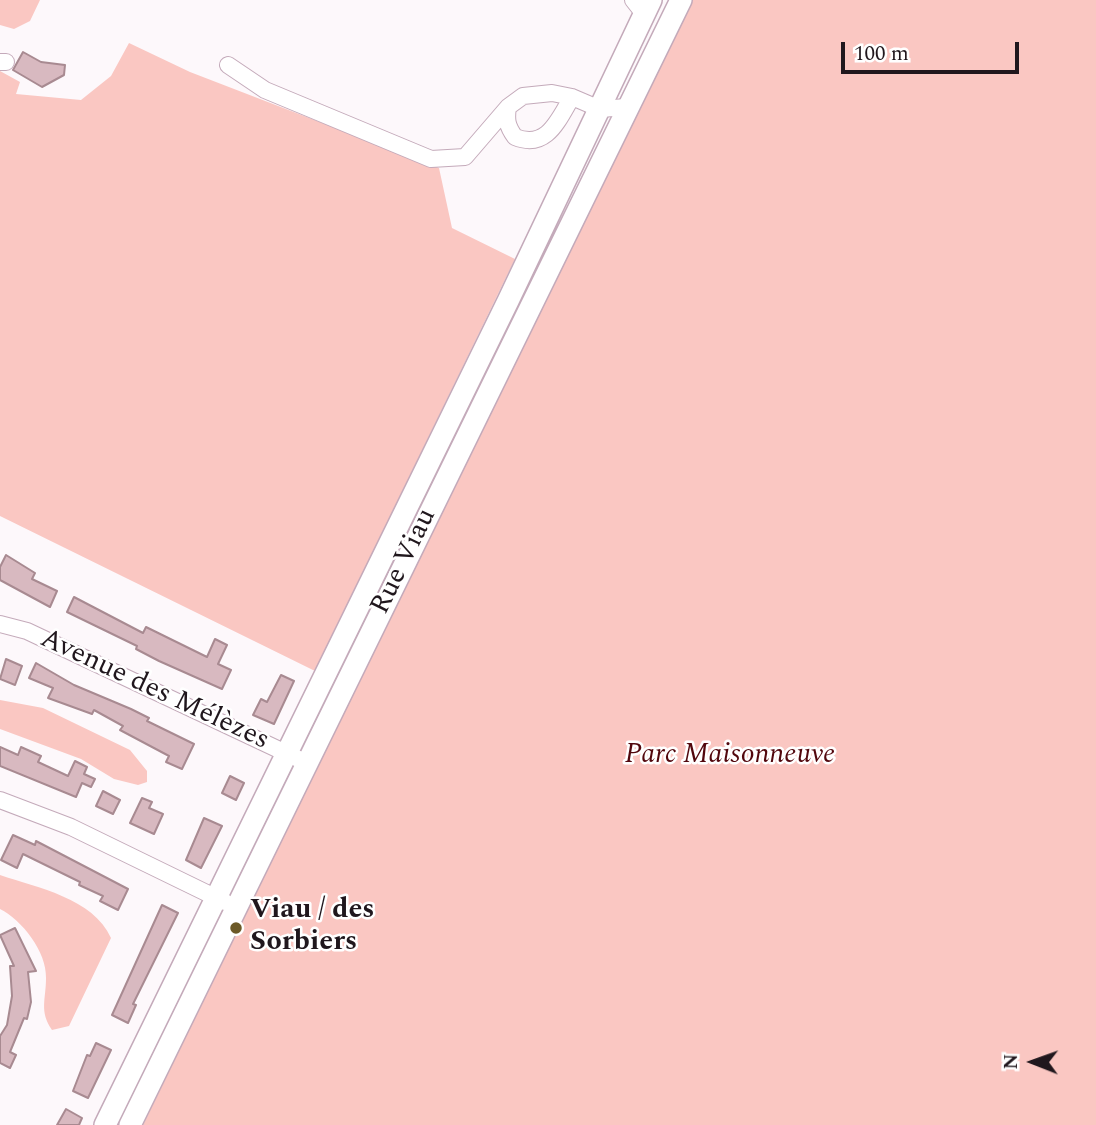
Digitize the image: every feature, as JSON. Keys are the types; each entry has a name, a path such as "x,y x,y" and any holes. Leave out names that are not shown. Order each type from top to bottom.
{"main road":[{"name":"Rue Viau","path":"130,1125 681,0"},
{"name":"Rue Viau","path":"105,1125 218,898 600,109 642,4"}],"street":[{"path":"228,65 265,90 431,159 465,157 508,107 523,96 540,93 572,97 600,109 627,107"},
{"path":"508,107 506,122 510,130 523,140 533,140 552,131 572,97"},
{"name":"Avenue des Mélèzes","path":"0,624 27,631 307,763"},
{"path":"0,800 71,827 237,908"}],"green space":[{"path":"0,0 40,0 30,21 14,29 0,25"},
{"name":"Parc Maisonneuve","path":"690,0 1096,0 1096,1125 143,1125"},
{"path":"129,43 190,72 439,168 452,228 515,259 315,671 0,516 0,71 20,82 16,94 81,100 111,76"},
{"path":"0,700 43,708 130,750 147,771 147,782 138,785 114,779 81,759 0,729"},
{"path":"0,875 47,890 78,904 103,924 111,938 69,1026 52,1030 48,1023 44,1011 46,978 42,958 32,938 17,921 0,909"}],"building":[{"path":"23,52 41,62 65,65 64,75 42,87 13,70"},
{"path":"6,555 35,573 32,579 57,591 50,607 0,580 0,567"},
{"path":"74,597 143,633 146,627 207,657 215,639 227,645 218,664 231,670 222,689 159,661 136,649 137,646 67,612"},
{"path":"6,659 22,666 15,685 0,679"},
{"path":"36,663 74,685 149,718 147,721 194,744 182,769 166,762 169,756 120,730 123,726 94,710 92,714 48,698 53,688 29,678"},
{"path":"281,675 294,681 274,724 253,715 261,699 267,702"},
{"path":"0,747 18,755 21,747 41,756 38,762 68,776 75,761 87,767 84,774 95,779 91,787 82,783 76,797 0,766"},
{"path":"230,776 244,783 236,800 222,793"},
{"path":"103,791 120,800 113,814 96,806"},
{"path":"142,798 152,802 149,808 163,814 154,834 130,823"},
{"path":"204,818 222,826 201,868 186,860"},
{"path":"13,835 35,845 36,841 128,889 118,910 100,901 103,896 79,885 80,882 23,854 17,868 1,860"},
{"path":"162,905 178,913 133,1004 136,1005 128,1023 112,1015"},
{"path":"15,928 36,971 28,972 31,1002 27,1019 24,1018 10,1052 16,1055 10,1068 0,1063 0,1036 7,1025 12,996 10,966 14,966 0,935"},
{"path":"96,1043 111,1050 88,1098 73,1091 87,1055 90,1056"},
{"path":"66,1109 82,1118 79,1125 57,1125"}],"place":[{"name":"Viau / des Sorbiers","path":"236,928"}]}
